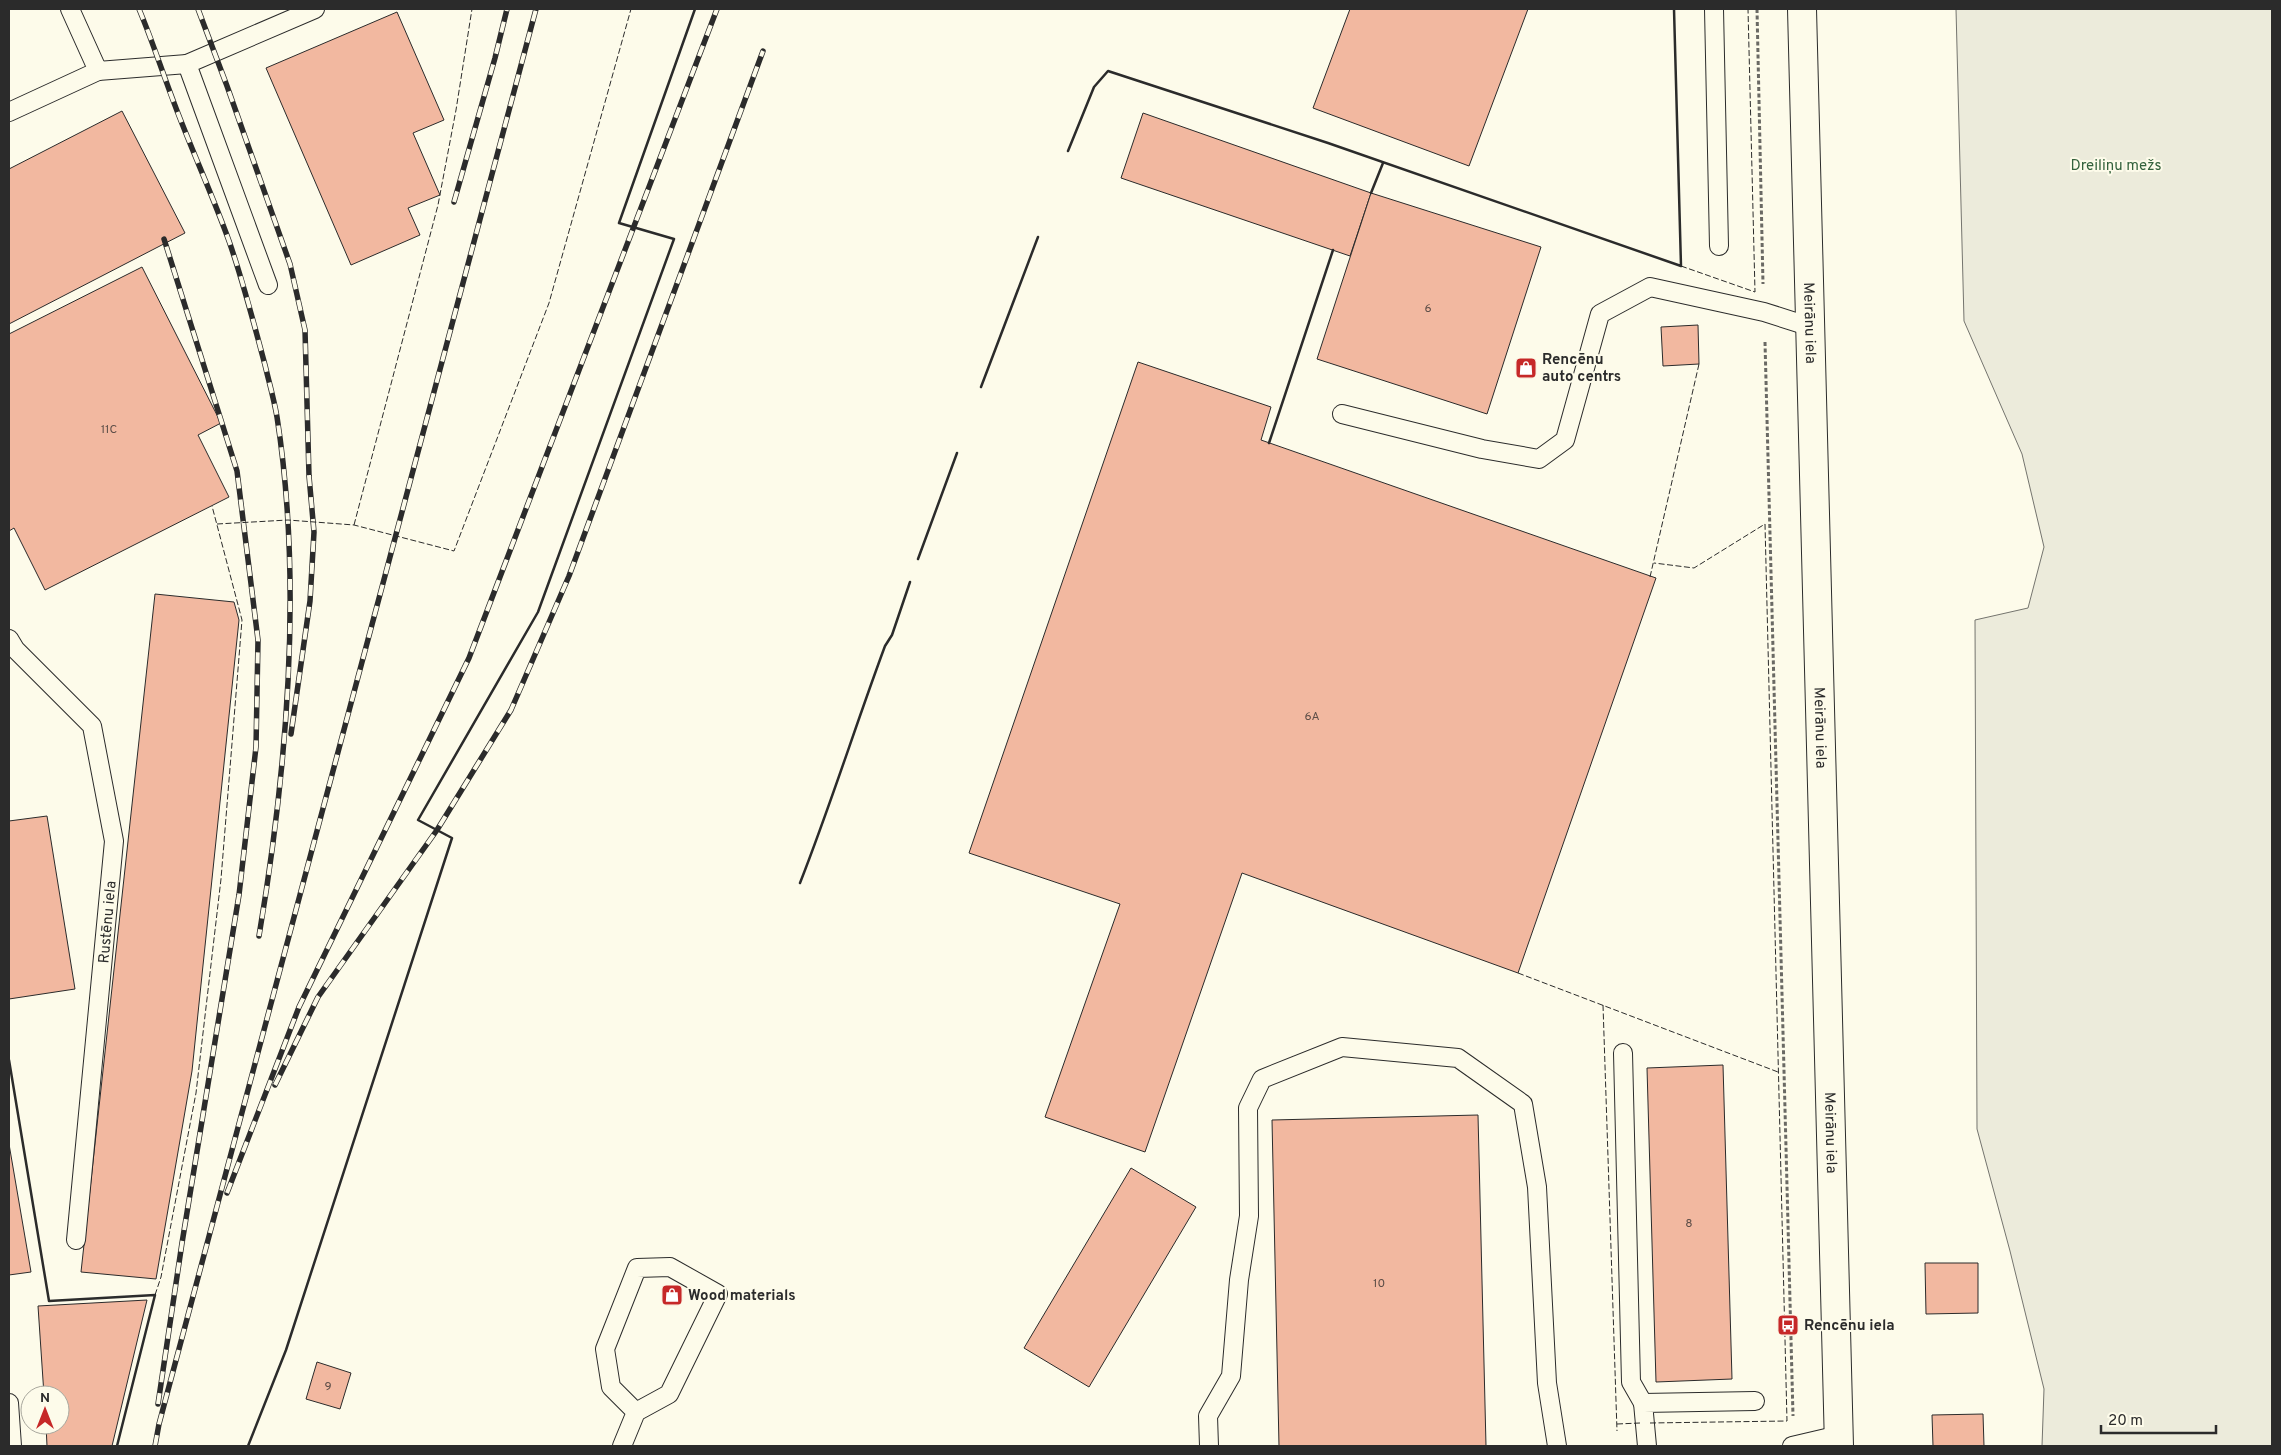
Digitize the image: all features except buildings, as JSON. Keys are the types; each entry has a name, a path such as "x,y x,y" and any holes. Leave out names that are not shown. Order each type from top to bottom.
{"street":[{"name":"Meirānu iela","path":"1802,9 1839,1440"}],"lane":[{"path":"70,9 98,70"},
{"path":"9,112 98,70 186,64 315,9"},
{"path":"1714,9 1719,246"},
{"path":"186,64 268,285"},
{"path":"1342,414 1482,449 1539,459 1565,440 1600,314 1650,286 1764,312 1810,327"},
{"name":"Rustēnu iela","path":"9,639 15,649 92,726 114,841 76,1240"},
{"path":"1209,1446 1208,1416 1230,1376 1239,1280 1249,1216 1248,1108 1262,1079 1342,1047 1458,1058 1523,1104 1537,1187 1547,1383 1557,1446"},
{"path":"1622,1052 1631,1382 1643,1403 1647,1446"},
{"path":"622,1446 636,1412 669,1394 718,1294 670,1267 637,1268 606,1349 611,1387 636,1412"},
{"path":"1643,1403 1755,1401"},
{"path":"9,1403 12,1446"},
{"path":"1793,1446 1839,1440"}],"path":[{"path":"1757,9 1793,1446"}],"green space":[{"name":"Dreiliņu mežs","path":"1956,9 2272,9 2272,1446 2042,1446 2044,1389 2010,1251 1977,1129 1975,620 2028,608 2044,547 2022,454 1964,321"}],"railway":[{"path":"139,9 229,241 252,318 277,417 285,480 289,545 288,677 284,743 277,808 259,936"},
{"path":"198,9 290,264 305,330 309,476 314,532 310,601 291,734"},
{"path":"454,202 507,9"},
{"path":"155,1446 159,1424 536,9"},
{"path":"227,1193 299,1007 469,658 717,9"},
{"path":"275,1085 318,997 437,830 511,710 569,576 763,51"},
{"path":"158,1404 182,1243 239,895 256,747 258,640 237,471 164,239"}],"fence":[{"path":"354,525 438,205 472,9"},
{"path":"217,524 288,520 354,525 454,551 549,303 631,9"},
{"path":"1681,266 1755,292 1748,9"},
{"path":"1650,577 1699,364"},
{"path":"155,1295 161,1277 196,1093 221,879 242,620 212,506"},
{"path":"1650,1423 1787,1421 1765,524 1694,568 1654,563"},
{"path":"1518,973 1778,1072"},
{"path":"1603,1005 1617,1431"},
{"path":"1617,1424 1640,1423"}],"wall":[{"path":"248,1446 286,1350 452,838 418,820 538,612 674,239 619,223 695,9"},
{"path":"1068,151 1094,87 1108,71 1328,143 1681,266 1674,9"},
{"path":"1371,193 1383,163"},
{"path":"981,387 1038,237"},
{"path":"1269,443 1333,250"},
{"path":"918,559 957,453"},
{"path":"800,883 885,646 892,635 910,582"},
{"path":"9,1060 49,1301 155,1295 117,1446"}],"place":[{"name":"Rencēnu auto centrs","path":"1526,368"},
{"name":"Wood materials","path":"672,1295"},
{"name":"Rencēnu iela","path":"1788,1325"}]}
